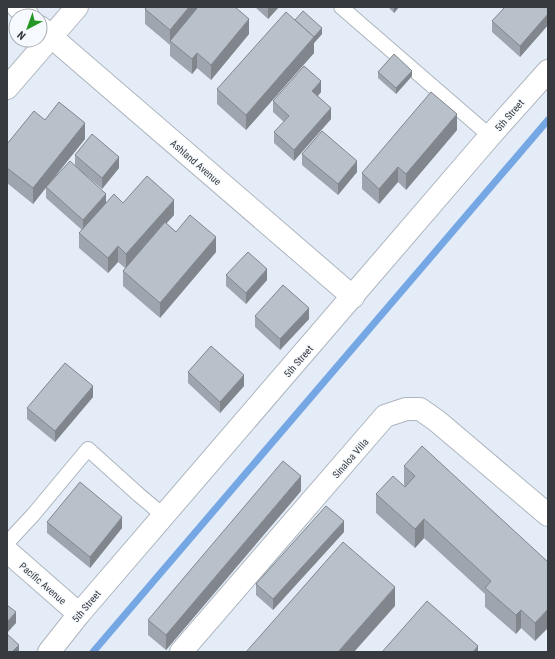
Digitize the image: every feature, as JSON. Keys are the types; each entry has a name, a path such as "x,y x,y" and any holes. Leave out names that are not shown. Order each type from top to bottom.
{"street":[{"path":"48,30 77,7"},
{"name":"Ashland Avenue","path":"48,34 353,297"},
{"path":"7,88 35,48"},
{"name":"5th Street","path":"49,652 79,614 490,136 548,71"},
{"name":"Sinaloa Villa","path":"181,652 386,416 406,408 420,409 438,421 548,516"},
{"name":"Pacific Avenue","path":"7,551 79,614"}],"lane":[{"path":"341,7 490,136"},
{"path":"7,543 33,515 88,449 164,516"}],"building":[{"path":"147,7 189,7 170,30 145,9"},
{"path":"198,7 235,7 249,19 211,65 197,53 192,59 170,41"},
{"path":"505,7 548,7 548,14 520,46 492,21"},
{"path":"303,11 322,28 314,37 295,20"},
{"path":"286,12 314,37 246,115 217,89"},
{"path":"394,54 412,71 396,88 378,72"},
{"path":"304,66 321,81 312,91 331,108 294,150 274,132 289,116 273,101"},
{"path":"431,92 457,114 406,174 398,167 379,189 362,173"},
{"path":"59,102 85,123 33,188 7,168 7,144 34,111 45,120"},
{"path":"322,131 357,161 338,184 302,154"},
{"path":"92,134 119,157 102,178 75,155"},
{"path":"70,161 106,194 83,220 46,187"},
{"path":"147,176 174,200 126,254 118,246 108,258 79,233 114,194 123,203"},
{"path":"190,215 216,237 160,303 123,271 165,222 176,232"},
{"path":"248,252 267,269 246,293 226,275"},
{"path":"283,285 309,308 280,339 255,316"},
{"path":"211,346 244,375 220,402 188,372"},
{"path":"65,363 93,386 55,431 27,408"},
{"path":"422,446 548,562 548,609 535,623 521,610 516,615 485,588 491,581 424,519 415,529 376,494 393,476 405,487 415,476 404,466"},
{"path":"283,461 301,476 166,635 148,620"},
{"path":"80,482 122,517 90,557 47,522"},
{"path":"326,506 344,521 273,599 256,584"},
{"path":"343,542 395,587 338,652 246,652"},
{"path":"427,601 478,646 473,652 382,652"},
{"path":"7,605 16,612 7,622"},
{"path":"7,634 19,645 12,652 7,652"}],"waterway":[{"path":"93,652 548,120"}]}
